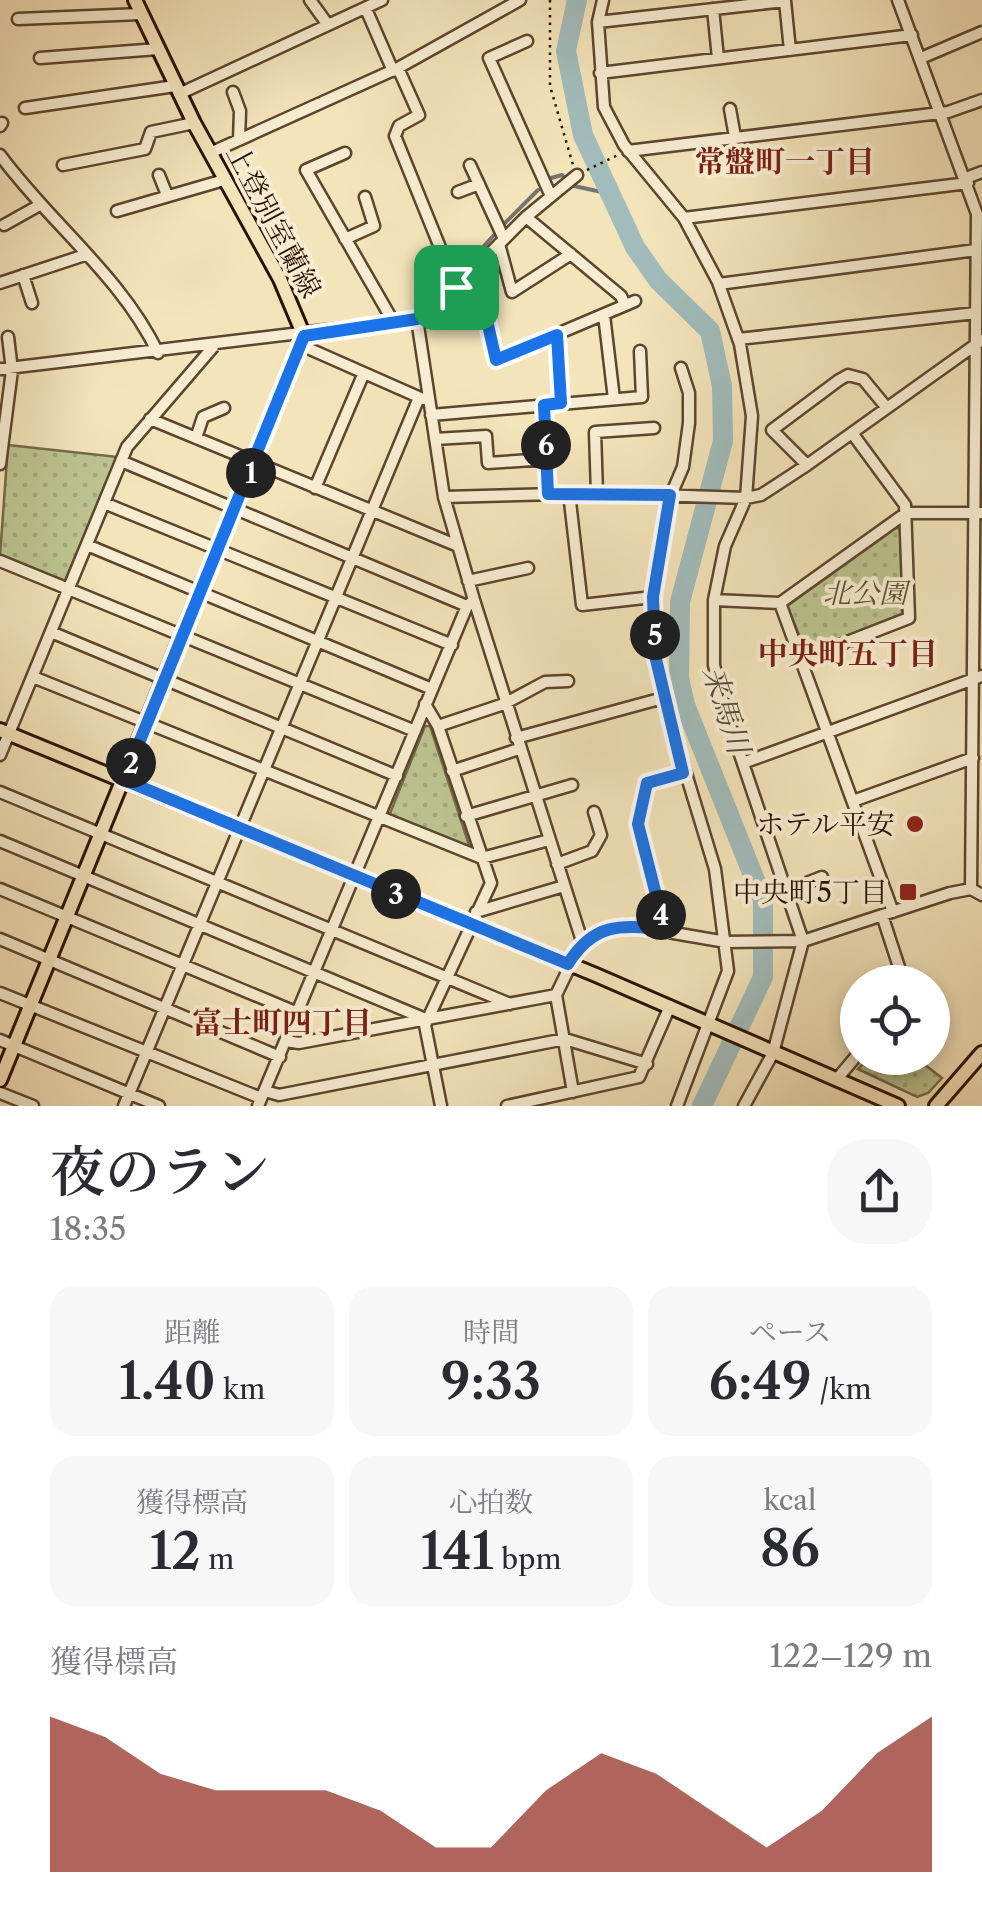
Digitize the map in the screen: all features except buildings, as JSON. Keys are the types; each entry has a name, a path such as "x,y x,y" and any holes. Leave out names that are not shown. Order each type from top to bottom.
{"main road":[{"name":"上登別室蘭線","path":"135,0 194,124 280,279 304,341"},
{"path":"0,1080 304,341"},
{"path":"5,732 354,876 473,918 568,964 898,1106"},
{"path":"936,1106 982,1053"}],"street":[{"path":"310,0 328,25"},
{"path":"210,153 396,70 520,0"},
{"path":"603,0 598,22 604,107 626,151 684,218 719,284 738,338 752,416 746,498 725,546 714,600 714,666 743,763 789,890 797,941 770,1051 744,1106"},
{"path":"573,1092 556,995 582,941 628,925 731,942 797,941 977,892 972,854 978,677 977,214 898,0"},
{"path":"598,22 784,1 790,50"},
{"path":"25,108 177,90 373,3 396,70 419,115 399,126 395,136 456,287"},
{"path":"713,9 718,58"},
{"path":"18,18 141,14"},
{"path":"920,58 982,32"},
{"path":"600,74 912,36"},
{"path":"527,41 489,58 550,194"},
{"path":"40,58 158,49"},
{"path":"233,92 240,111 240,140"},
{"path":"626,151 941,113 982,100"},
{"path":"730,109 734,138"},
{"path":"63,166 145,149 152,132 194,124"},
{"path":"306,170 345,153"},
{"path":"0,155 38,206 139,313 158,353"},
{"path":"298,155 394,322"},
{"path":"470,165 502,242 512,292 571,254"},
{"path":"684,218 967,180 982,172"},
{"path":"158,174 167,196"},
{"path":"6,370 214,346 304,341 417,319 430,314 550,194 579,174"},
{"path":"116,210 224,180"},
{"path":"458,192 479,184"},
{"path":"345,239 374,226 365,197"},
{"path":"4,225 38,206"},
{"path":"475,268 496,360 630,303 526,217"},
{"path":"719,284 976,250"},
{"path":"0,283 85,255"},
{"path":"23,275 32,302"},
{"path":"738,338 976,313"},
{"path":"604,315 614,399"},
{"path":"417,319 423,399 430,415 444,497 468,581 470,603 582,941"},
{"path":"557,335 561,403"},
{"path":"0,464 8,336"},
{"path":"304,341 363,375 423,399"},
{"path":"444,497 569,493 733,498 761,495 979,342"},
{"path":"0,755 5,732 33,677 121,461 150,419 214,346"},
{"path":"430,415 642,397 640,351"},
{"path":"678,1106 712,1024 728,971 731,942 715,869 683,773 655,655 653,597 689,424 689,393 681,368"},
{"path":"315,488 363,375"},
{"path":"807,465 772,430 839,380 848,375 863,379 887,408"},
{"path":"124,1106 371,512 423,399"},
{"path":"544,405 548,494"},
{"path":"196,438 204,417 224,408"},
{"path":"150,419 458,546"},
{"path":"597,493 595,432 654,428"},
{"path":"801,660 909,618 906,513 852,433"},
{"path":"434,439 486,436 488,463 546,459"},
{"path":"121,461 470,603"},
{"path":"569,493 582,605 653,597"},
{"path":"104,503 452,645"},
{"path":"714,600 780,603 906,513 978,513"},
{"path":"87,545 432,689"},
{"path":"0,561 416,731"},
{"path":"468,581 528,568"},
{"path":"261,1098 470,603"},
{"path":"780,603 853,801 888,914 899,965"},
{"path":"51,632 396,776"},
{"path":"33,677 482,858 549,840"},
{"path":"743,763 978,677"},
{"path":"438,726 504,704 545,682 568,681"},
{"path":"452,771 517,744 664,698"},
{"path":"425,704 438,726 491,883 428,1020 441,1106"},
{"path":"853,801 974,758"},
{"path":"665,930 638,824 647,783 683,773"},
{"path":"466,816 572,785"},
{"path":"0,792 510,1004"},
{"path":"557,864 592,851 600,836 594,812"},
{"path":"0,841 428,1020"},
{"path":"972,854 982,843"},
{"path":"789,890 822,877"},
{"path":"473,918 564,886"},
{"path":"0,890 298,1014"},
{"path":"0,940 280,1057"},
{"path":"0,993 261,1098 564,1039 646,1064"},
{"path":"286,1041 300,1043 556,995"},
{"path":"507,1106 639,1077 670,1006"},
{"path":"0,1040 159,1106"},
{"path":"837,1079 840,1075"},
{"path":"0,1094 33,1106"}],"path":[{"path":"550,0 550,86 579,174 626,151"}],"green space":[{"path":"8,445 118,457 65,581 0,556"},
{"name":"北公園","path":"896,528 901,529 902,614 806,652 787,606"},
{"path":"425,726 430,726 471,851 389,816"},
{"path":"871,1075 942,1078 928,1093 917,1097"}],"waterway":[{"name":"来馬川","path":"577,0 566,51 583,135 635,247 658,280 710,331 722,386 723,441 680,602 679,678 685,705 763,900 763,977 702,1106"},
{"path":"551,178 562,175 566,179"},
{"path":"574,186 611,194"},
{"path":"503,225 538,190"},
{"path":"458,274 495,234"},
{"path":"426,308 448,285"}],"place":[{"name":"ホテル平安","path":"915,824"},
{"name":"中央町5丁目","path":"908,892"}],"district":[{"name":"常盤町一丁目","path":"785,162"},
{"name":"中央町五丁目","path":"848,654"},
{"name":"富士町四丁目","path":"282,1023"}],"route":[{"path":"475,268 496,360 557,335 561,403 544,405 548,494 670,495 653,597 655,655 683,773 647,783 638,824 665,930 628,925 614,928 582,941 568,964 124,780 302,350 304,336 417,319 430,314 456,287 475,268"}]}
